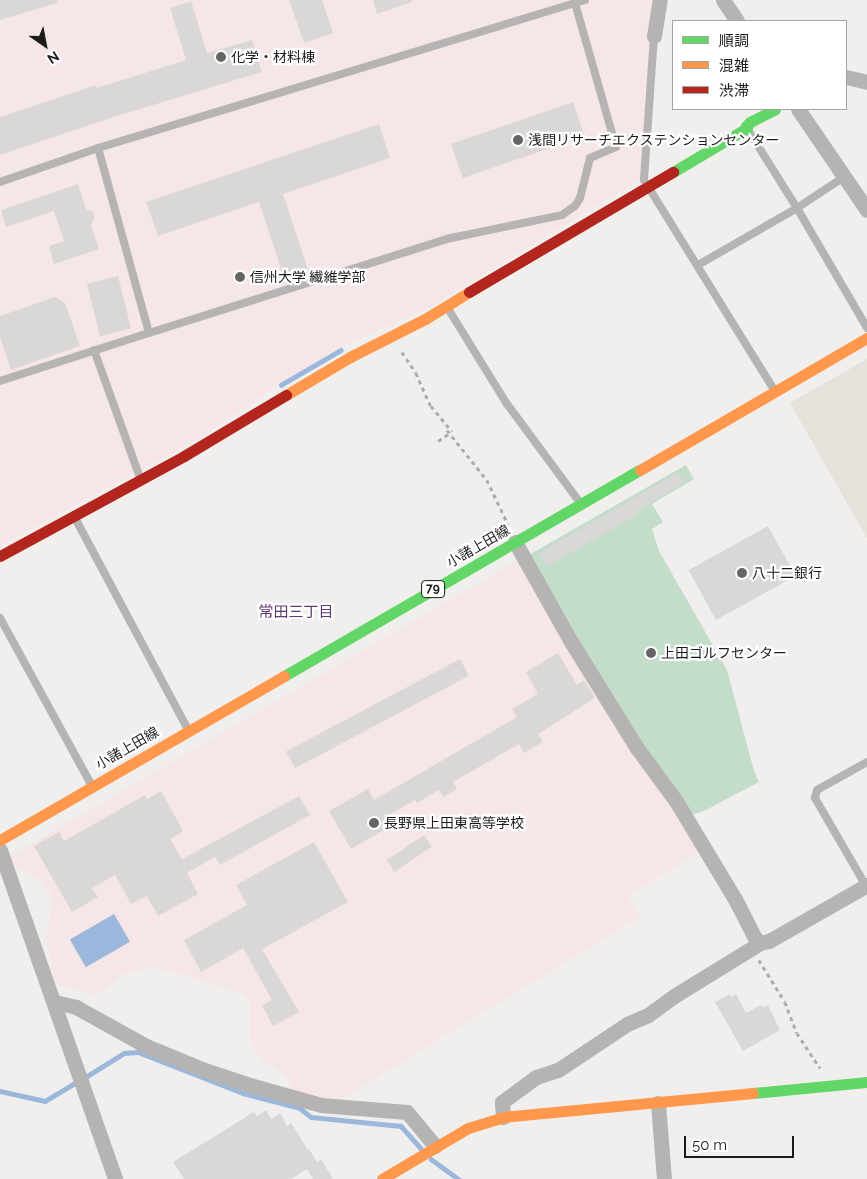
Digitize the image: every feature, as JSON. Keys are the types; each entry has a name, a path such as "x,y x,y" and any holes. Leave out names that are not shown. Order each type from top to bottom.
{"street":[{"path":"654,36 660,0"},
{"path":"723,0 737,20"},
{"path":"847,77 867,82"},
{"path":"0,556 74,516 139,476 350,357 446,306 646,182 747,128 746,126 750,122 773,110"},
{"path":"799,110 867,210"},
{"name":"小諸上田線","path":"0,840 867,338"},
{"path":"516,541 570,640 637,748 676,801 735,899 755,938 756,946"},
{"path":"0,850 116,1179"},
{"path":"503,1117 502,1102 536,1077 558,1070 627,1024 648,1015 674,996 756,946 769,941 866,886"},
{"path":"55,1002 76,1007 146,1046 250,1086 321,1105 407,1112 433,1147"},
{"path":"382,1179 433,1147 482,1122 503,1117 867,1082"},
{"path":"658,1102 664,1179"}],"lane":[{"path":"0,182 98,148 585,0"},
{"path":"0,381 149,332 452,238 562,215 575,206 580,198 590,158 616,147 575,3"},
{"path":"654,36 646,182 775,392"},
{"path":"747,128 798,208 867,328"},
{"path":"98,148 149,332"},
{"path":"698,265 798,208 844,177"},
{"path":"446,306 506,404 581,504"},
{"path":"94,350 139,476"},
{"path":"74,516 188,730"},
{"path":"0,618 92,786"},
{"path":"866,886 815,798 817,790 867,762"}],"path":[{"path":"390,336 416,372 431,406 487,480 516,541"},
{"path":"447,430 451,432"},
{"path":"438,441 451,432"},
{"path":"756,946 785,1002 797,1033 823,1072 823,1086"}],"shaded area":[{"name":"信州大学 繊維学部","path":"0,0 654,0 640,180 424,310 349,343 320,359 194,441 0,546"},
{"path":"867,359 867,538 790,403"},
{"name":"長野県上田東高等学校","path":"519,560 699,852 628,896 641,916 341,1099 315,1097 292,1090 290,1083 284,1075 262,1060 254,1049 249,1035 250,1003 245,996 236,991 152,966 124,974 99,994 59,985 54,977 46,940 52,901 50,893 40,880 9,863 7,858"}],"green space":[{"name":"上田ゴルフセンター","path":"686,465 694,479 652,504 663,522 652,529 659,551 727,670 754,771 759,782 702,812 690,815 647,753 527,556"}],"water":[{"path":"114,914 130,942 86,967 70,940"}],"building":[{"path":"0,0 57,0 57,3 0,20"},
{"path":"289,0 322,0 333,33 304,43"},
{"path":"373,0 411,0 412,2 377,14"},
{"path":"191,1 207,53 252,40 262,72 117,116 0,155 0,117 96,85 97,88 186,60 170,8"},
{"name":"浅間リサーチエクステンションセンター","path":"573,102 585,136 463,178 451,144"},
{"path":"379,124 390,158 283,194 310,276 286,284 259,202 158,236 146,202"},
{"path":"78,184 86,209 92,211 95,216 91,226 99,249 54,264 49,246 64,241 54,211 6,227 1,210"},
{"path":"118,276 131,328 100,336 87,284"},
{"path":"55,297 65,303 80,346 11,370 0,338 0,316"},
{"path":"678,473 683,483 636,511 638,514 547,566 539,553"},
{"name":"八十二銀行","path":"768,526 796,576 716,620 688,570"},
{"path":"558,653 577,685 584,680 595,698 538,734 543,742 524,753 519,744 453,782 457,789 443,797 439,790 417,803 415,800 384,818 389,827 351,849 329,811 368,789 374,800 517,717 512,709 538,694 526,672"},
{"path":"460,659 469,676 295,768 286,751"},
{"path":"161,791 183,831 170,839 182,859 299,796 310,815 220,865 215,857 187,873 198,894 158,916 147,896 131,904 115,875 92,888 98,897 72,912 34,846 59,832 64,841 145,795 147,799"},
{"path":"424,835 432,847 395,872 387,860"},
{"path":"314,842 348,902 262,949 299,1012 273,1026 262,1005 272,1000 243,948 201,972 184,940 247,905 236,885"},
{"path":"730,994 731,997 736,994 746,1013 761,1005 762,1007 768,1005 780,1030 743,1051 715,1002"},
{"path":"266,1110 271,1119 280,1113 287,1126 291,1123 317,1162 321,1159 333,1179 313,1179 307,1169 291,1179 184,1179 173,1162 254,1112 257,1116"}],"waterway":[{"path":"281,385 341,350"},
{"path":"84,1078 124,1053 138,1052 243,1093 300,1108 311,1117 401,1126 421,1148"},
{"path":"0,1091 45,1101 77,1082"},
{"path":"431,1159 459,1179"}],"traffic: fast":[{"path":"673,172 747,128 746,126 750,122 773,110"},
{"path":"284,676 640,470"},
{"path":"753,1093 867,1082"}],"traffic: slow":[{"path":"286,395 350,357 425,319 469,292"},
{"path":"640,470 867,338"},
{"path":"0,840 284,676"},
{"path":"382,1179 468,1128 503,1117 753,1093"}],"traffic: jam":[{"path":"469,292 673,172"},
{"path":"0,556 184,456 286,395"}],"place":[{"name":"化学・材料棟","path":"221,57"},
{"name":"浅間リサーチエクステンションセンター","path":"518,140"},
{"name":"信州大学 繊維学部","path":"240,277"},
{"name":"八十二銀行","path":"742,573"},
{"name":"上田ゴルフセンター","path":"651,653"},
{"name":"長野県上田東高等学校","path":"374,823"}],"district":[{"name":"常田三丁目","path":"296,613"}]}
